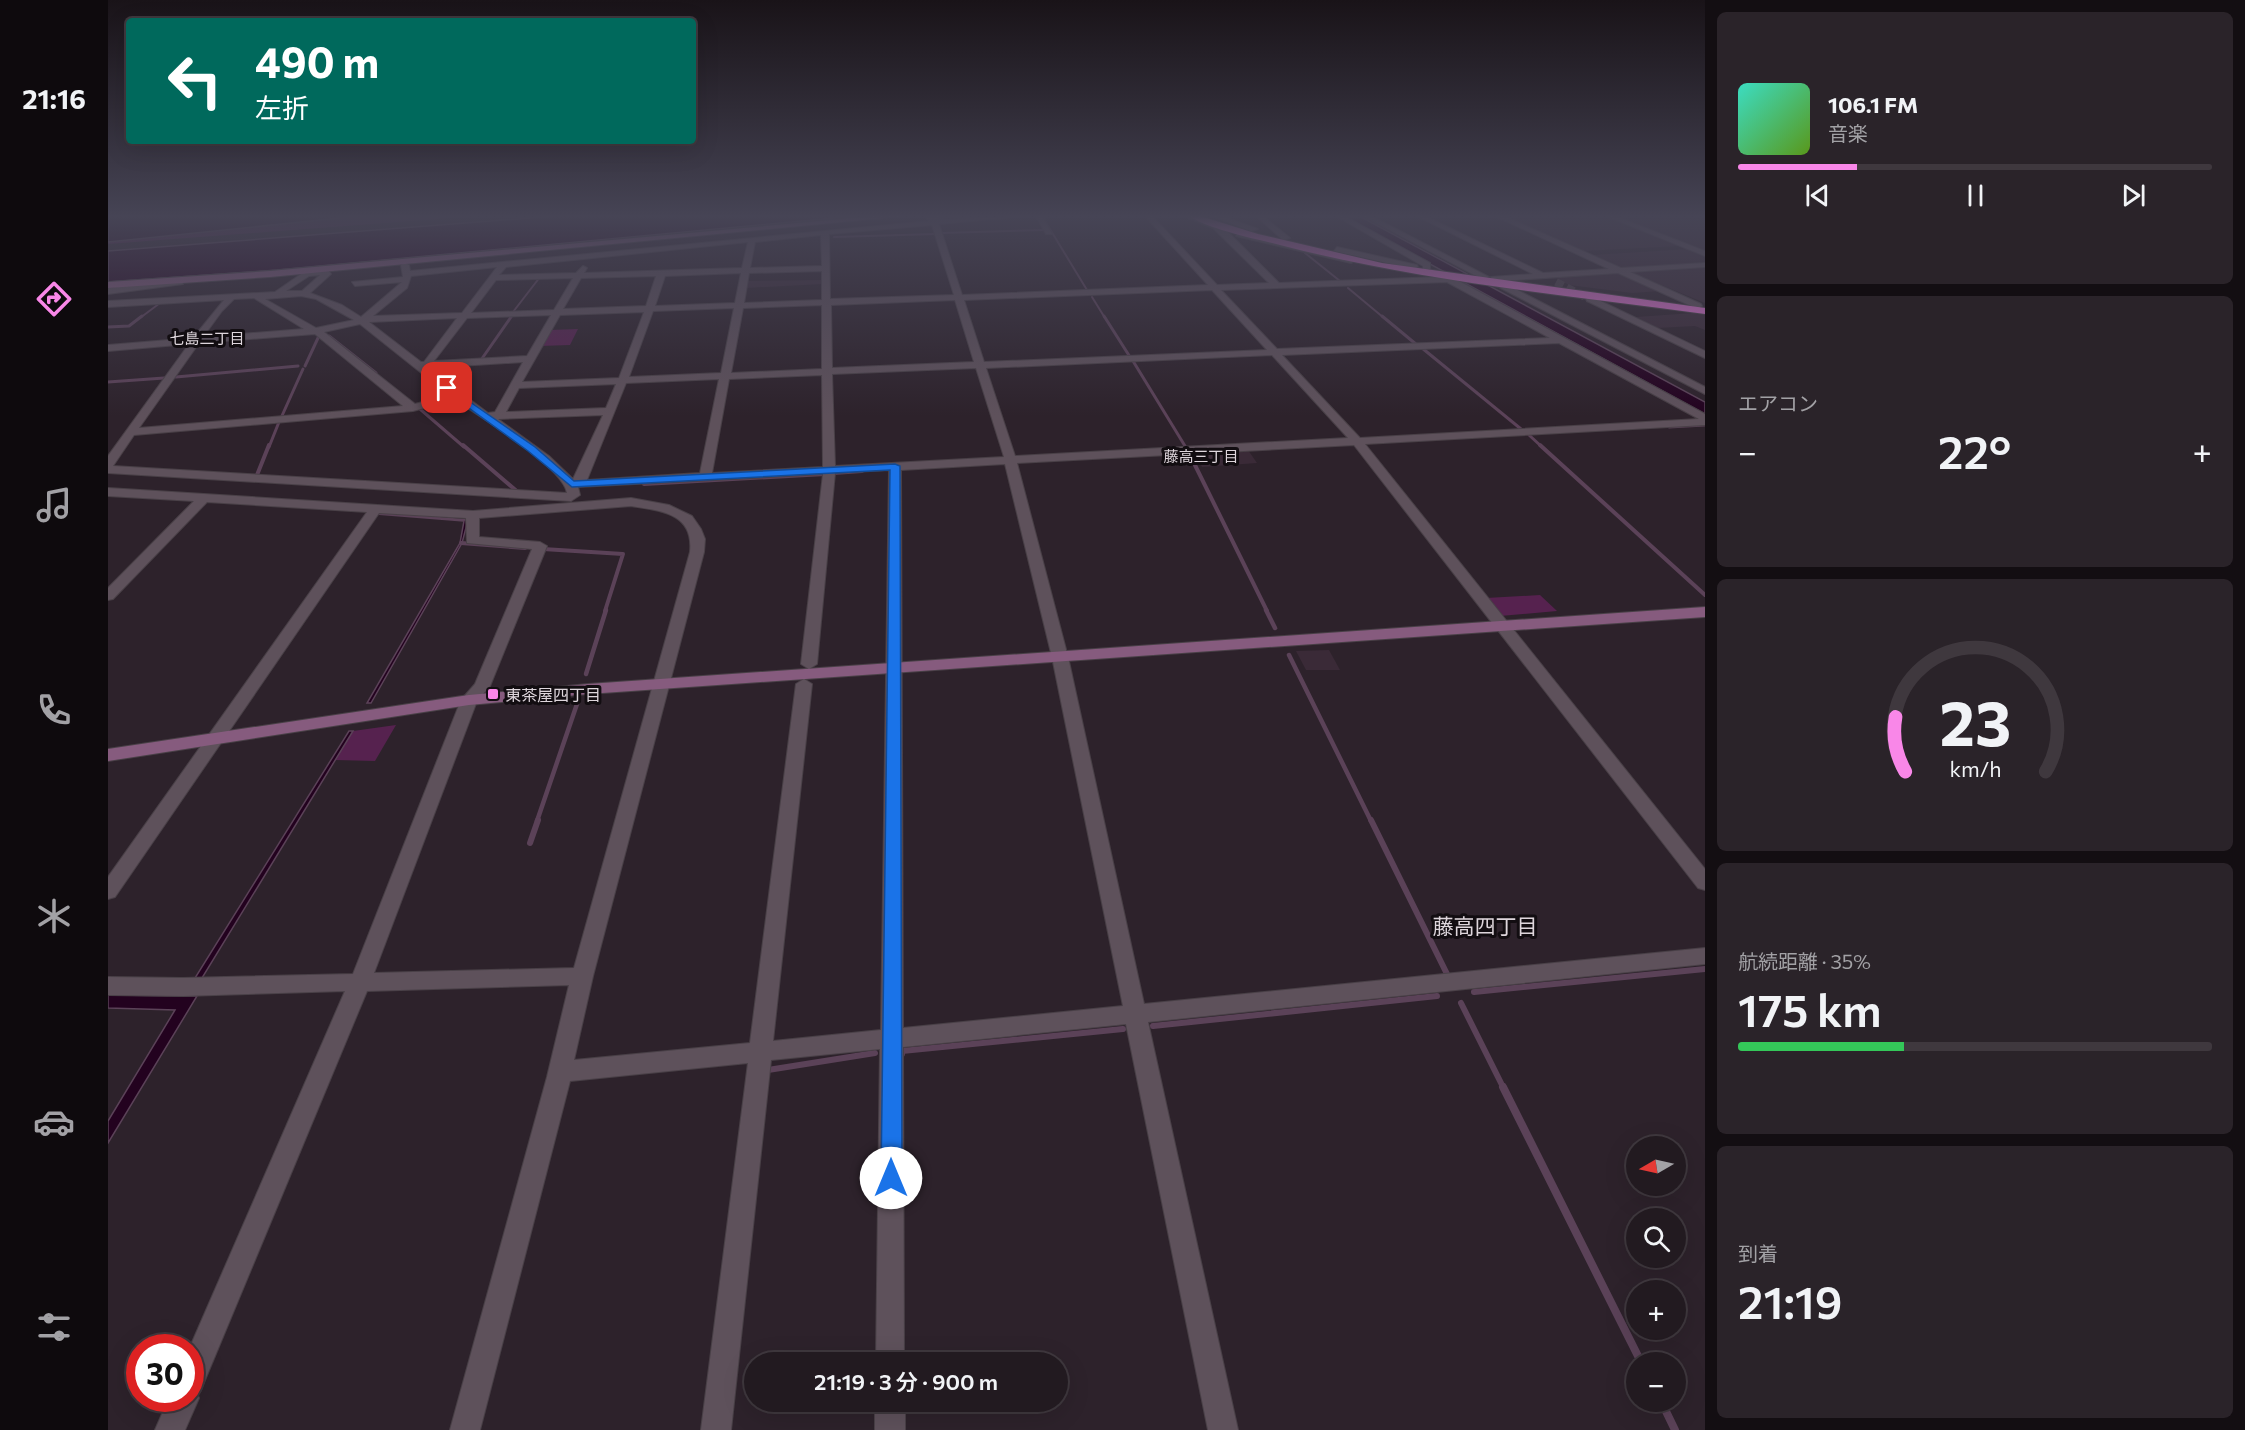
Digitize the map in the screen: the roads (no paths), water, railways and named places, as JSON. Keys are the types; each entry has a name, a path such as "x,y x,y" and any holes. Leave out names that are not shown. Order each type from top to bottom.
{"highway":[{"path":"1506,283 1703,309"},
{"path":"1512,283 1703,309"}],"street":[{"path":"108,285 141,283"},
{"path":"108,291 173,283"},
{"path":"291,283 258,299 315,331 413,408"},
{"path":"305,293 316,283"},
{"path":"361,321 405,283"},
{"path":"422,365 466,316 491,283"},
{"path":"498,416 574,283"},
{"path":"572,484 580,481 611,411 660,283"},
{"path":"705,477 744,283"},
{"path":"716,1430 829,471 825,283"},
{"path":"956,283 1010,459 1060,657 1223,1430"},
{"path":"1209,283 1356,440 1705,883"},
{"path":"108,348 315,331 361,321 739,304 1314,283"},
{"path":"1456,283 1705,420"},
{"path":"1497,283 1705,391"},
{"path":"1646,283 1703,309"},
{"path":"108,304 271,294 313,294 361,321 422,365 457,396 532,449 572,484 576,501"},
{"path":"108,464 219,309 233,296"},
{"path":"1590,299 1705,355"},
{"path":"516,385 1562,340"},
{"path":"422,365 529,359"},
{"path":"131,432 413,408 457,396"},
{"path":"485,416 611,411"},
{"path":"572,484 1705,420"},
{"path":"890,1352 895,466"},
{"path":"108,469 576,501 631,502 649,504 676,512 695,529 697,552 582,976 561,1072 465,1430"},
{"path":"108,492 473,515 576,501"},
{"path":"108,596 204,498"},
{"path":"108,892 375,509"},
{"path":"204,1349 360,982 470,700 482,686 540,546 472,540 473,515"},
{"path":"108,754 470,700 663,684 1705,612"},
{"path":"561,1072 1705,956"},
{"path":"108,986 183,987 582,976"},
{"path":"170,1430 178,1412"},
{"path":"890,1412 890,1430"}],"waterway":[{"path":"513,312 536,283"},
{"path":"1083,283 1087,290"},
{"path":"1348,288 1384,318"},
{"path":"1092,297 1105,318"},
{"path":"140,318 160,303"},
{"path":"108,327 129,326 142,316"},
{"path":"1104,316 1130,357"},
{"path":"1382,316 1417,345"},
{"path":"481,360 511,317"},
{"path":"329,336 376,373"},
{"path":"305,366 318,338"},
{"path":"1422,348 1521,429"},
{"path":"1133,361 1185,446"},
{"path":"176,377 298,366"},
{"path":"281,418 303,369"},
{"path":"108,382 164,378"},
{"path":"420,409 464,447"},
{"path":"269,447 279,422"},
{"path":"1669,427 1705,425"},
{"path":"1529,435 1542,447"},
{"path":"257,475 269,445"},
{"path":"463,445 519,493"},
{"path":"1540,445 1705,595"},
{"path":"1190,455 1267,611"},
{"path":"834,473 862,471"},
{"path":"644,484 825,474"},
{"path":"461,543 525,548"},
{"path":"543,549 623,554 605,611"},
{"path":"586,674 606,610"},
{"path":"1266,610 1275,628"},
{"path":"1289,655 1371,821"},
{"path":"537,821 577,704"},
{"path":"530,843 538,820"},
{"path":"1371,820 1447,974"},
{"path":"1474,992 1705,969"},
{"path":"1153,1026 1437,996"},
{"path":"1461,1003 1503,1087"},
{"path":"902,1054 902,1051 1123,1029"},
{"path":"768,1070 875,1053"},
{"path":"1503,1087 1636,1352"},
{"path":"1666,1412 1675,1430"}],"tunnel":[{"path":"1557,283 1589,299"}],"place":[{"name":"東茶屋四丁目","path":"493,694"}],"district":[{"name":"七島二丁目","path":"207,338"},
{"name":"藤高三丁目","path":"1201,456"},
{"name":"藤高四丁目","path":"1485,925"}]}
